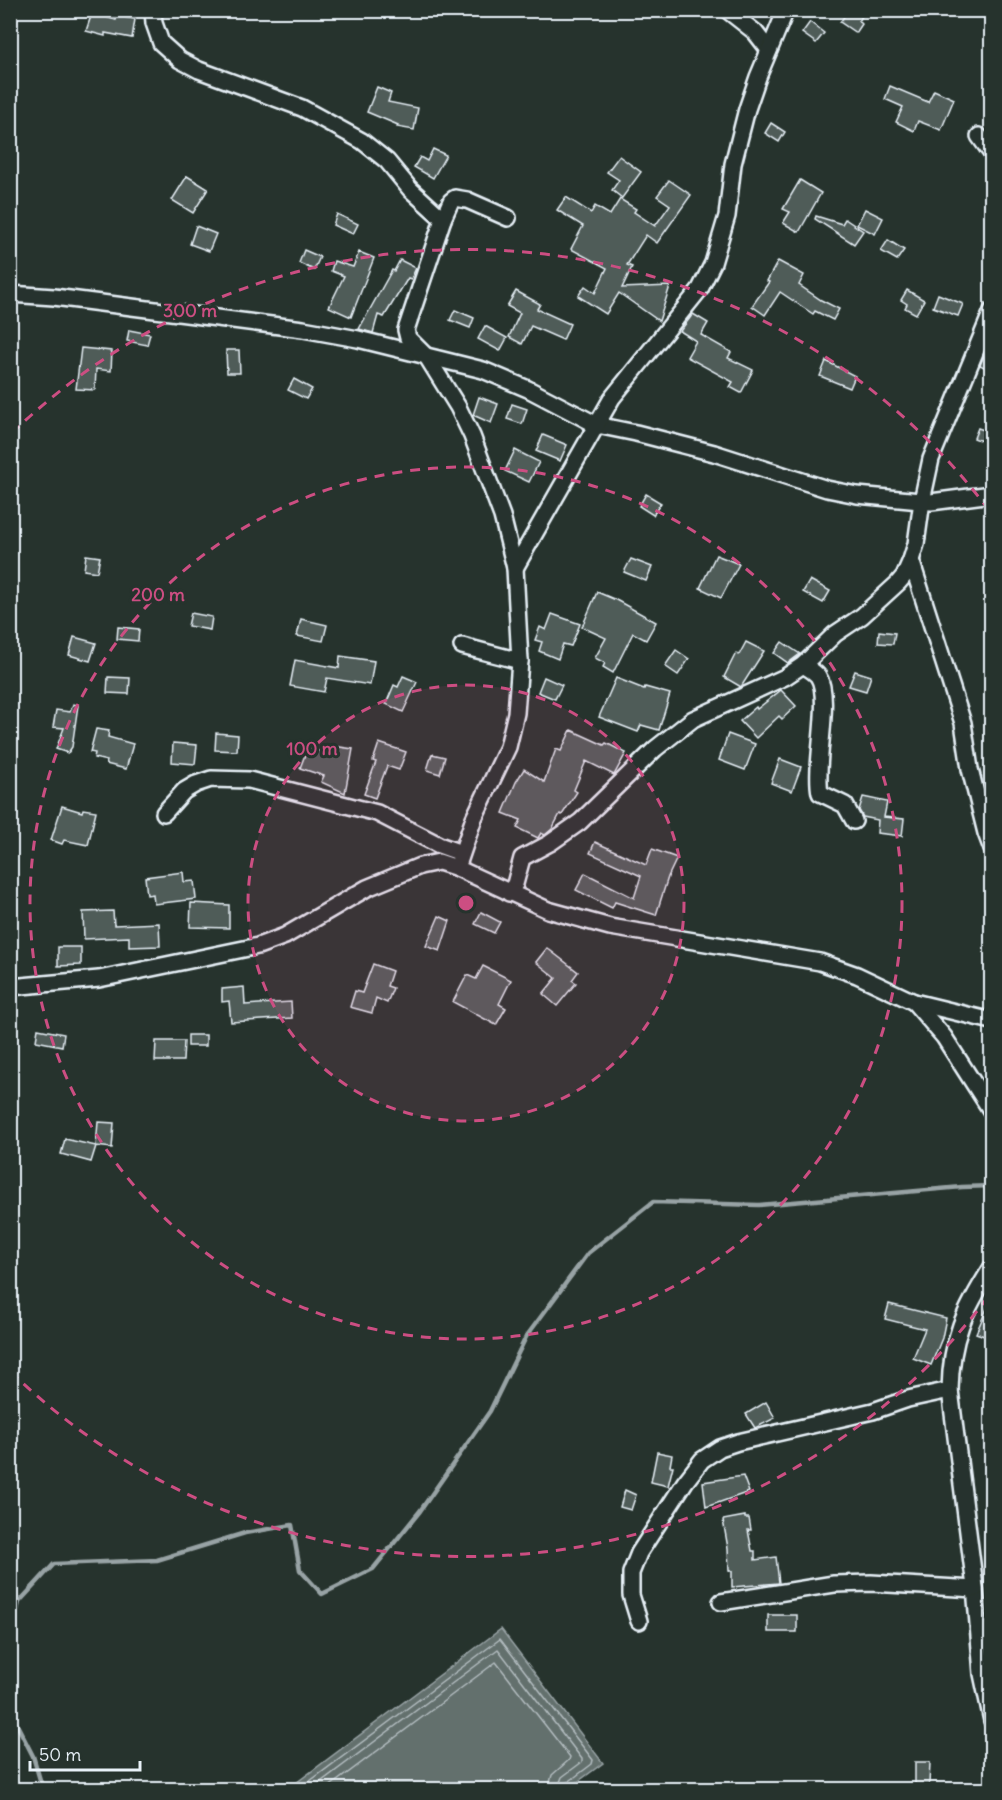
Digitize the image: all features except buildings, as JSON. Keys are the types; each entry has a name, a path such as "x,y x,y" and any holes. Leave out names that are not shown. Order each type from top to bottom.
{"street":[{"path":"153,10 154,23 161,43 180,60 199,70 302,108 362,141 387,161 410,189 443,219"},
{"path":"728,10 755,32 769,50"},
{"path":"515,568 612,398 700,289 713,263 727,216 738,140 758,77 786,10"},
{"path":"979,136 992,154"},
{"path":"459,861 474,818 507,747 516,713 520,661 515,568 502,516 472,436 458,407 427,357 408,338 406,330 451,201 460,198 508,218"},
{"path":"10,294 54,297 303,329 358,339 483,370 528,389 597,425 714,453 826,489 857,495 922,501 944,501 992,494"},
{"path":"509,893 515,884 522,858 550,843 580,822 669,736 710,709 785,677 803,665 827,641 862,616 898,583 911,560 919,532 922,501 931,459 992,311"},
{"path":"911,560 963,723 972,776 992,849"},
{"path":"462,646 520,661"},
{"path":"803,665 817,675 824,694 819,758 820,793 845,805 854,820"},
{"path":"164,813 184,791 196,784 211,779 249,780 377,813 439,845 459,861 509,893 548,910 610,927 820,962 857,975 914,1002 992,1021"},
{"path":"10,987 99,979 258,946 285,936 367,888 420,866 459,861"},
{"path":"914,1002 944,1037 992,1112"},
{"path":"992,1268 963,1315 952,1358 950,1390 975,1589 982,1674 992,1721"},
{"path":"639,1621 631,1595 631,1572 639,1553 702,1460 720,1448 738,1442 873,1411 908,1399 950,1390"},
{"path":"721,1602 834,1584 871,1583 975,1589"}],"water":[{"path":"501,1629 603,1763 568,1789 288,1789"}],"waterway":[{"path":"10,1639 19,1602 54,1564 157,1560 245,1533 292,1525 300,1570 322,1594 373,1569 420,1511 490,1411 526,1337 588,1253 653,1202 759,1205 992,1186"},
{"path":"10,1711 33,1756 43,1790"}]}
